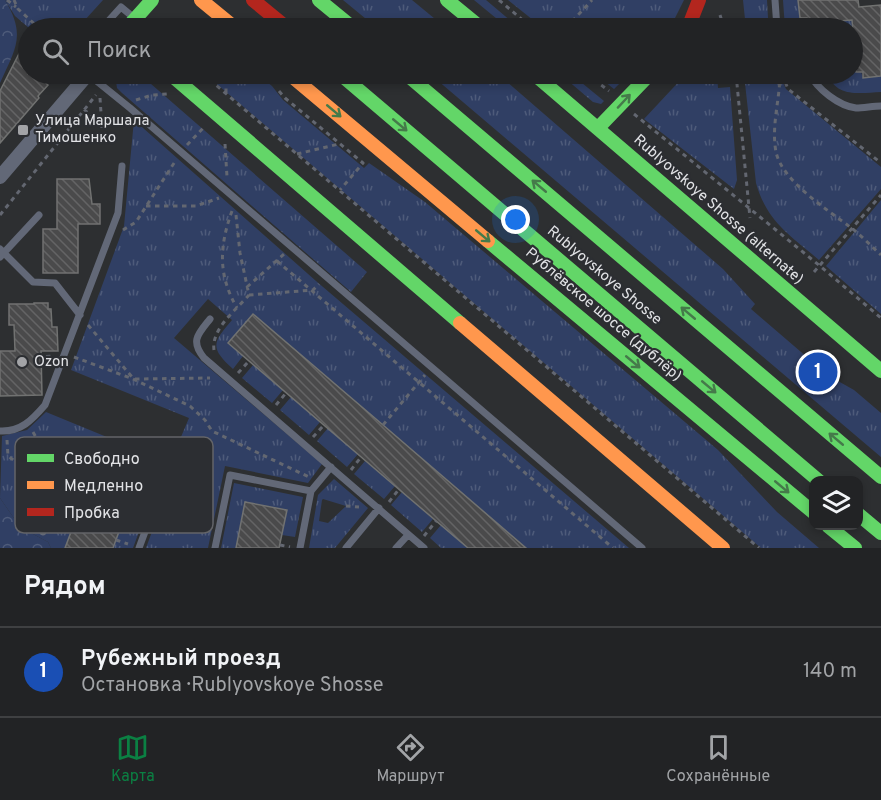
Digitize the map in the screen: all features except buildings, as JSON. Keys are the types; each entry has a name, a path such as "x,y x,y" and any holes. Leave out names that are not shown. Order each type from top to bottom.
{"main road":[{"path":"136,18 152,0"},
{"path":"201,0 223,18"},
{"path":"253,0 275,18"},
{"path":"319,0 341,18"},
{"path":"447,0 469,18"},
{"path":"692,18 699,0"},
{"path":"182,84 723,548"},
{"name":"Рублёвское шоссе (дублёр)","path":"301,84 809,510"},
{"name":"Rublyovskoye Shosse","path":"352,84 814,476"},
{"name":"Rublyovskoye Shosse","path":"418,84 881,477"},
{"name":"Rublyovskoye Shosse (alternate)","path":"546,84 881,371"},
{"path":"598,128 640,84"},
{"path":"863,518 881,533"},
{"path":"834,530 855,548"}],"street":[{"path":"0,177 79,84"}],"lane":[{"path":"775,0 776,18"},
{"path":"111,18 121,7 128,18"},
{"path":"100,84 642,548"},
{"path":"818,84 827,94 842,104 857,108 881,106"},
{"path":"0,431 7,431 28,423 45,405 118,213 122,166"},
{"path":"39,215 1,253 33,282 55,283 80,315"},
{"path":"210,319 199,332 196,340 198,350 331,467 382,507 408,535 426,545"},
{"path":"300,548 311,490 331,467"},
{"path":"215,548 230,475 311,490"},
{"path":"346,548 382,507"},
{"path":"139,548 145,533"},
{"path":"396,548 408,535"}],"path":[{"path":"8,0 28,18"},
{"path":"14,0 18,9"},
{"path":"499,0 520,18"},
{"path":"575,18 592,0"},
{"path":"215,84 759,548"},
{"path":"271,84 363,163 325,207"},
{"path":"600,84 622,102 638,119 881,318"},
{"path":"737,84 750,218"},
{"path":"780,84 775,114 776,152 780,162 806,193 826,211 852,228 881,255"},
{"path":"786,84 788,89 881,163"},
{"path":"0,216 84,109 100,90 102,128 84,109"},
{"path":"124,104 152,95 171,94"},
{"path":"206,125 181,152 147,206 196,206 225,196 228,193 225,141"},
{"path":"297,154 340,144"},
{"path":"814,272 881,195"},
{"path":"237,308 228,291 223,265 223,235 235,204 240,253 249,295"},
{"path":"247,287 287,251"},
{"path":"277,261 613,548"},
{"path":"214,354 214,338 249,295 313,290 322,282"},
{"path":"80,315 134,379"},
{"path":"66,354 134,379 190,406 205,420 212,431 318,482"},
{"path":"383,425 428,372"},
{"path":"134,379 226,377"},
{"path":"273,410 286,393"},
{"path":"28,423 36,437"},
{"path":"310,441 324,425"},
{"path":"8,456 15,461"},
{"path":"348,474 361,457"},
{"path":"382,507 399,489"},
{"path":"213,510 222,513"},
{"path":"426,545 423,538 436,521"}],"green space":[{"path":"0,0 5,0 17,32 14,51 0,83"},
{"path":"5,0 103,0 87,18 18,19"},
{"path":"343,0 412,0 434,18 365,18"},
{"path":"474,0 486,0 507,18 496,18"},
{"path":"508,0 684,0 675,18 530,18"},
{"path":"743,0 767,0 768,18 745,18"},
{"path":"783,0 798,0 800,18 784,18"},
{"path":"881,76 881,92 850,92 834,84 863,84 863,78"},
{"path":"116,84 151,84 367,272 351,292 122,93"},
{"path":"217,84 270,84 283,100 364,168 369,163 425,202 718,450 777,512 819,548 761,548"},
{"path":"442,84 510,84 723,269 755,304 751,309 815,364 808,373 822,384 829,376 854,390 881,413 881,457"},
{"path":"572,84 583,84 604,101 601,104 593,102"},
{"path":"608,84 619,84 614,89"},
{"path":"677,84 718,84 718,88 730,87 737,180 734,189 644,119"},
{"path":"745,84 784,84 786,89 881,167 881,189 819,260 773,218 766,208 756,183"},
{"path":"134,120 316,281 629,548 526,548 253,314 228,343 243,356 233,369 220,356 216,345 220,334 232,320 208,299 174,338 322,464 308,483 225,466 213,524 213,437 181,437 189,418 71,370 124,226"},
{"path":"881,200 881,314 826,266"},
{"path":"253,365 283,390 272,403 242,378"},
{"path":"291,397 320,422 309,435 280,410"},
{"path":"46,412 107,437 15,437 15,520 0,498 2,436 27,430"},
{"path":"328,428 358,454 347,467 317,441"},
{"path":"365,461 395,486 384,499 354,474"},
{"path":"334,479 368,508 335,548 309,548 318,495","holes":["323,499 346,506 328,523 319,521"]},
{"path":"234,483 303,497 295,537 282,535 286,510 245,502 236,548 221,548"},
{"path":"402,492 433,519 422,532 391,505"},
{"path":"0,498 15,520 15,533 31,533 48,542 51,548 0,548"},
{"path":"441,525 468,548 441,548 430,538"},
{"path":"31,533 139,533 133,548 51,548 48,542"},
{"path":"151,533 211,533 208,548 146,548"}],"traffic: fast":[{"path":"136,18 152,0"},
{"path":"319,0 341,18"},
{"path":"447,0 469,18"},
{"path":"182,84 460,323"},
{"path":"352,84 813,476"},
{"path":"418,84 881,477"},
{"path":"546,84 881,371"},
{"path":"598,128 640,84"},
{"path":"488,241 809,509"},
{"path":"863,518 881,533"},
{"path":"833,530 855,548"}],"traffic: slow":[{"path":"201,0 223,18"},
{"path":"301,84 488,241"},
{"path":"460,323 723,548"}],"traffic: jam":[{"path":"253,0 275,18"},
{"path":"692,18 699,0"}],"place":[{"name":"Улица Маршала Тимошенко","path":"23,130"},
{"name":"Ozon","path":"22,362"},
{"name":"Рубежный проезд","path":"818,372"}]}
